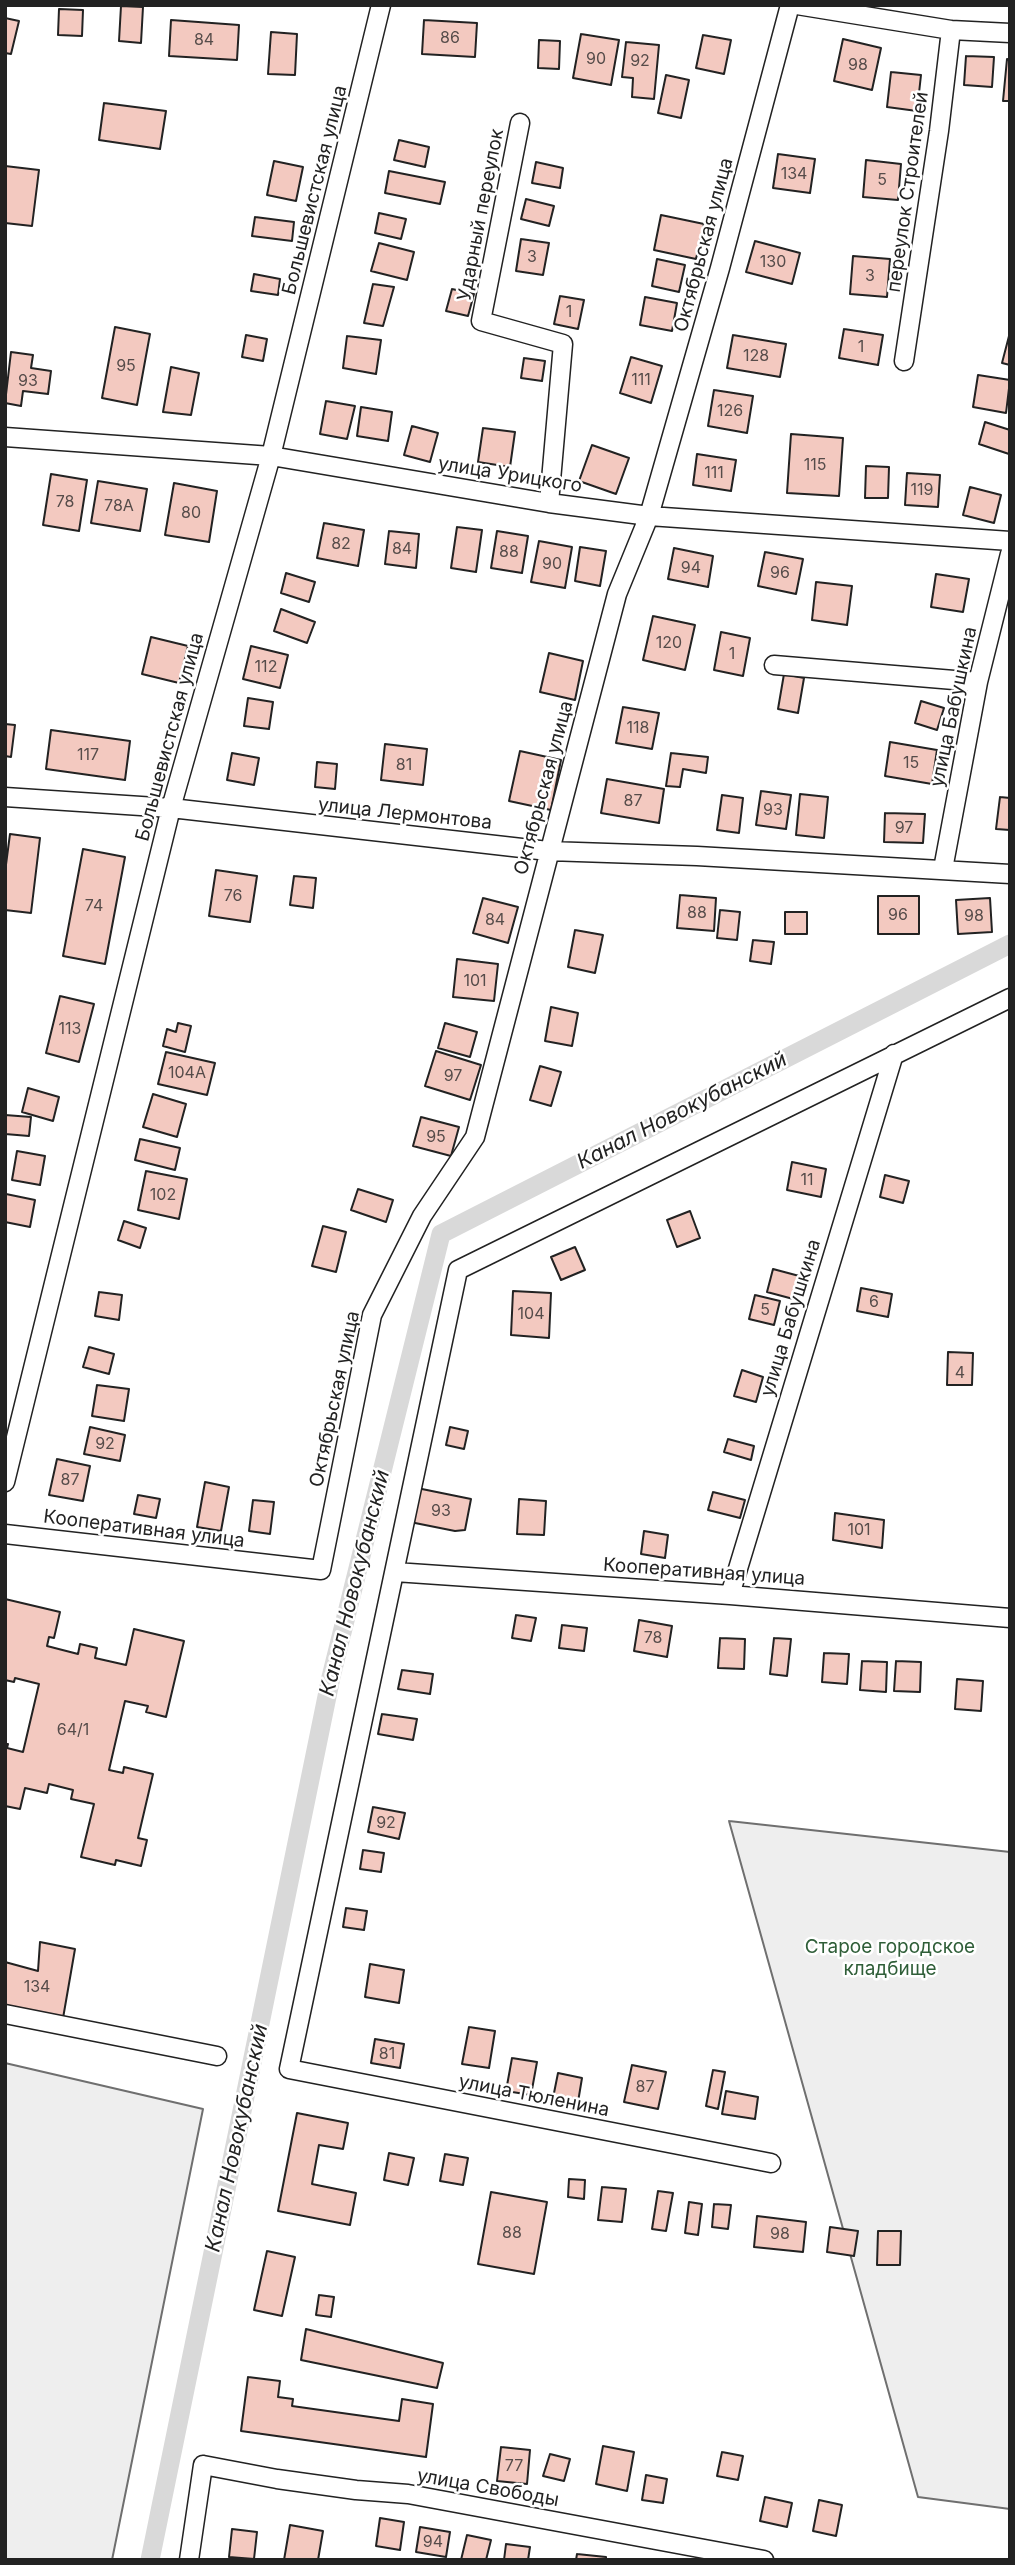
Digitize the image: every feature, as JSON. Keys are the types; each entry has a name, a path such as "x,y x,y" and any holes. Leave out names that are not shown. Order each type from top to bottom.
{"street":[{"name":"Большевистская улица","path":"5,1482 171,808 271,456 381,5"},
{"name":"Октябрьская улица","path":"321,1570 372,1315 422,1216 475,1137 617,594 649,516 720,268 790,5"},
{"path":"797,5 951,30 1010,33"},
{"name":"переулок Строителей","path":"904,361 939,131 951,30"},
{"name":"Ударный переулок","path":"520,123 481,321 563,344 549,503"},
{"name":"улица Урицкого","path":"5,437 271,456 549,503 649,516 1010,541"},
{"name":"улица Бабушкина","path":"943,869 978,682 1010,554"},
{"path":"774,665 978,682"},
{"name":"улица Лермонтова","path":"5,797 171,808 548,851 1010,874"},
{"path":"395,1572 458,1270 1010,999"},
{"name":"улица Бабушкина","path":"730,1595 894,1054"},
{"name":"Кооперативная улица","path":"5,1534 321,1570"},
{"name":"Кооперативная улица","path":"395,1572 1010,1618"},
{"name":"улица Тюленина","path":"395,1572 289,2069 771,2163"},
{"path":"5,2014 217,2056"},
{"name":"улица Свободы","path":"189,2560 203,2465 290,2481 408,2494 764,2560"}],"green space":[{"name":"Старое городское кладбище","path":"729,1821 1010,1852 1010,2509 918,2497"},
{"path":"5,2063 203,2109 112,2560 5,2560"}],"building":[{"path":"121,6 143,7 141,43 119,41"},
{"path":"59,9 83,10 82,36 58,35"},
{"path":"5,18 19,21 11,54 5,53"},
{"path":"171,20 239,25 237,60 169,56"},
{"path":"424,20 477,23 475,57 422,54"},
{"path":"271,32 297,34 295,75 268,74"},
{"path":"581,34 619,40 611,85 573,78"},
{"path":"703,35 731,40 724,74 696,68"},
{"path":"843,39 881,48 872,90 834,81"},
{"path":"539,40 560,41 559,69 538,68"},
{"path":"626,42 659,45 654,99 632,97 633,78 622,77"},
{"path":"966,56 994,57 992,87 964,85"},
{"path":"1007,59 1010,60 1010,101 1003,101"},
{"path":"891,72 921,75 917,111 887,107"},
{"path":"666,75 689,80 681,118 658,113"},
{"path":"104,103 166,111 160,149 99,140"},
{"path":"399,140 429,147 425,167 394,160"},
{"path":"778,154 815,159 810,193 773,188"},
{"path":"866,160 901,164 898,200 863,197"},
{"path":"274,161 303,167 296,201 267,195"},
{"path":"536,162 563,168 560,188 532,183"},
{"path":"5,166 39,170 32,226 5,223"},
{"path":"389,171 445,182 440,204 385,193"},
{"path":"526,199 554,206 549,226 521,219"},
{"path":"379,213 406,219 401,239 375,233"},
{"path":"661,215 704,224 696,259 654,250"},
{"path":"255,217 294,222 292,241 252,236"},
{"path":"521,239 549,243 543,275 516,271"},
{"path":"755,241 800,253 792,284 746,272"},
{"path":"379,243 414,252 407,280 371,271"},
{"path":"853,256 890,259 887,297 850,294"},
{"path":"657,259 685,265 679,292 652,286"},
{"path":"254,274 280,279 278,295 251,291"},
{"path":"373,284 394,287 383,326 364,323"},
{"path":"452,289 474,294 468,316 446,311"},
{"path":"560,296 584,300 578,329 554,324"},
{"path":"645,297 677,303 672,331 640,325"},
{"path":"115,327 150,334 137,405 102,398"},
{"path":"844,329 883,335 878,365 839,358"},
{"path":"246,335 267,339 263,361 242,357"},
{"path":"733,335 786,344 780,377 727,368"},
{"path":"347,336 381,340 376,374 343,368"},
{"path":"1010,336 1010,365 1002,363"},
{"path":"11,352 33,355 31,368 51,371 48,394 23,391 21,406 5,403"},
{"path":"631,357 662,366 651,403 620,393"},
{"path":"524,358 545,361 542,381 521,378"},
{"path":"171,367 199,373 191,415 163,412"},
{"path":"978,375 1010,380 1006,413 973,407"},
{"path":"714,390 753,396 747,433 708,426"},
{"path":"326,401 355,406 347,439 320,434"},
{"path":"361,407 392,412 388,441 357,436"},
{"path":"985,422 1010,430 1009,454 979,444"},
{"path":"412,426 438,433 430,462 404,455"},
{"path":"483,428 515,432 510,467 478,462"},
{"path":"791,434 843,438 839,496 787,493"},
{"path":"592,445 629,458 616,494 579,481"},
{"path":"697,454 736,460 731,491 693,485"},
{"path":"866,466 889,467 888,498 865,498"},
{"path":"907,473 940,475 938,507 905,505"},
{"path":"51,474 87,480 79,531 43,525"},
{"path":"98,481 147,489 140,531 91,523"},
{"path":"174,483 217,491 209,542 165,535"},
{"path":"970,487 1001,495 994,523 963,515"},
{"path":"324,523 364,530 358,566 317,558"},
{"path":"457,527 482,530 476,572 451,568"},
{"path":"389,531 419,534 416,568 385,564"},
{"path":"497,531 528,536 522,573 491,568"},
{"path":"539,541 572,547 565,588 531,582"},
{"path":"580,547 606,551 600,586 575,581"},
{"path":"674,548 713,556 708,587 668,579"},
{"path":"765,552 803,559 796,594 758,586"},
{"path":"286,573 315,582 309,602 281,593"},
{"path":"936,574 969,579 963,612 931,607"},
{"path":"816,582 852,586 847,625 812,620"},
{"path":"281,609 315,622 307,643 274,631"},
{"path":"653,616 695,625 685,670 643,660"},
{"path":"721,632 750,638 743,676 714,670"},
{"path":"151,637 188,646 179,683 142,674"},
{"path":"251,646 288,655 280,688 243,679"},
{"path":"549,653 583,661 575,700 540,692"},
{"path":"784,674 804,678 798,713 778,709"},
{"path":"248,698 273,702 269,729 244,726"},
{"path":"921,701 944,708 937,730 915,723"},
{"path":"623,707 659,713 652,749 616,743"},
{"path":"5,724 15,725 11,757 5,756"},
{"path":"51,730 130,741 125,780 46,769"},
{"path":"890,742 937,750 932,784 885,776"},
{"path":"385,744 427,749 423,785 381,780"},
{"path":"520,751 561,760 551,810 509,801"},
{"path":"232,753 259,758 254,785 227,780"},
{"path":"671,753 708,757 706,773 683,769 680,787 666,786"},
{"path":"317,762 337,764 335,789 315,787"},
{"path":"607,779 664,789 659,823 601,813"},
{"path":"761,791 791,795 786,829 756,825"},
{"path":"800,794 828,797 824,838 796,835"},
{"path":"722,795 743,798 739,833 717,830"},
{"path":"1000,797 1010,798 1010,830 996,829"},
{"path":"885,813 925,814 923,843 884,842"},
{"path":"10,834 40,838 31,913 5,910 5,872"},
{"path":"83,849 125,857 105,964 63,956"},
{"path":"216,870 257,876 250,922 209,916"},
{"path":"294,876 316,878 313,908 290,905"},
{"path":"680,895 716,898 714,931 677,928"},
{"path":"878,896 919,896 919,934 878,934"},
{"path":"483,898 518,907 508,943 473,933"},
{"path":"990,898 992,932 958,934 956,900"},
{"path":"720,910 740,912 737,940 717,938"},
{"path":"785,912 807,912 807,934 785,934"},
{"path":"575,930 603,935 595,973 568,967"},
{"path":"753,940 774,942 771,964 750,961"},
{"path":"457,959 498,964 494,1001 453,997"},
{"path":"60,996 94,1004 79,1062 46,1053"},
{"path":"551,1007 578,1013 572,1046 545,1041"},
{"path":"178,1023 191,1026 185,1052 163,1046 167,1029 176,1032"},
{"path":"445,1023 477,1032 470,1057 438,1048"},
{"path":"436,1051 481,1065 470,1100 425,1086"},
{"path":"166,1052 215,1063 207,1095 158,1084"},
{"path":"540,1066 561,1072 551,1106 530,1100"},
{"path":"28,1088 59,1097 53,1121 22,1112"},
{"path":"153,1094 186,1104 177,1137 143,1127"},
{"path":"5,1115 31,1117 29,1136 5,1134"},
{"path":"421,1117 459,1127 451,1156 413,1146"},
{"path":"140,1139 180,1148 175,1170 135,1160"},
{"path":"17,1151 45,1156 40,1185 12,1180"},
{"path":"792,1162 826,1169 821,1197 787,1190"},
{"path":"146,1171 187,1179 179,1219 138,1210"},
{"path":"885,1175 909,1181 903,1203 880,1197"},
{"path":"358,1189 393,1200 386,1222 351,1210"},
{"path":"6,1194 35,1200 30,1227 5,1222"},
{"path":"690,1211 700,1238 677,1247 667,1220"},
{"path":"124,1221 146,1228 140,1248 118,1240"},
{"path":"323,1226 346,1232 336,1272 312,1266"},
{"path":"575,1247 585,1270 561,1280 551,1257"},
{"path":"773,1269 803,1277 797,1300 767,1292"},
{"path":"861,1288 892,1294 888,1317 857,1311"},
{"path":"513,1291 551,1293 549,1338 511,1335"},
{"path":"99,1292 122,1295 119,1320 95,1316"},
{"path":"755,1295 780,1301 774,1325 749,1319"},
{"path":"89,1347 114,1354 109,1374 83,1367"},
{"path":"948,1352 973,1353 972,1385 947,1385"},
{"path":"742,1370 763,1377 756,1402 734,1396"},
{"path":"97,1385 129,1389 124,1421 92,1416"},
{"path":"90,1427 125,1435 120,1461 84,1454"},
{"path":"450,1427 468,1431 464,1449 446,1445"},
{"path":"728,1439 754,1446 751,1460 724,1452"},
{"path":"57,1459 90,1466 83,1501 49,1495"},
{"path":"205,1482 229,1487 221,1531 197,1527"},
{"path":"417,1488 471,1499 465,1530 455,1531 410,1522"},
{"path":"713,1492 745,1500 740,1518 708,1510"},
{"path":"138,1495 160,1499 156,1518 134,1514"},
{"path":"519,1499 546,1501 544,1535 517,1534"},
{"path":"253,1500 274,1502 270,1534 249,1531"},
{"path":"835,1513 884,1520 882,1548 833,1540"},
{"path":"644,1531 668,1535 665,1558 641,1554"},
{"path":"5,1599 60,1612 54,1638 49,1637 47,1646 78,1654 80,1644 97,1648 95,1658 126,1665 134,1629 184,1641 166,1717 146,1712 148,1706 125,1701 109,1770 123,1773 124,1767 153,1774 138,1838 147,1840 141,1866 116,1860 115,1865 81,1857 94,1804 71,1799 73,1790 49,1784 47,1793 25,1788 20,1809 5,1806 5,1744 8,1744 7,1748 23,1752 39,1684 15,1678 14,1682 5,1680"},
{"path":"516,1615 536,1618 531,1641 512,1638"},
{"path":"639,1620 672,1626 667,1657 634,1651"},
{"path":"562,1625 587,1628 584,1651 559,1648"},
{"path":"720,1638 745,1639 744,1669 718,1668"},
{"path":"774,1638 791,1639 787,1676 770,1674"},
{"path":"824,1653 849,1654 847,1684 822,1682"},
{"path":"862,1661 887,1662 886,1692 860,1690"},
{"path":"896,1661 921,1662 920,1692 894,1691"},
{"path":"402,1670 433,1674 430,1694 398,1689"},
{"path":"957,1679 983,1681 981,1711 955,1709"},
{"path":"382,1714 417,1719 413,1740 378,1734"},
{"path":"373,1807 405,1813 399,1839 368,1832"},
{"path":"363,1850 384,1853 381,1872 360,1869"},
{"path":"346,1908 367,1911 364,1930 343,1927"},
{"path":"40,1942 75,1949 62,2024 5,2012 5,1962 38,1971"},
{"path":"370,1964 404,1970 399,2003 365,1997"},
{"path":"469,2027 495,2031 489,2068 462,2064"},
{"path":"375,2039 404,2044 400,2068 371,2063"},
{"path":"512,2058 537,2062 531,2095 506,2091"},
{"path":"632,2065 666,2072 658,2109 624,2102"},
{"path":"713,2070 725,2072 718,2109 706,2106"},
{"path":"558,2073 582,2078 578,2102 553,2098"},
{"path":"726,2091 758,2097 755,2119 722,2114"},
{"path":"297,2113 348,2123 343,2149 319,2145 312,2184 356,2193 350,2225 278,2211"},
{"path":"389,2153 414,2158 408,2185 384,2180"},
{"path":"445,2154 468,2158 463,2185 440,2181"},
{"path":"569,2179 585,2180 584,2199 568,2197"},
{"path":"602,2187 626,2189 622,2222 598,2220"},
{"path":"658,2191 673,2193 666,2231 652,2229"},
{"path":"491,2192 547,2202 534,2274 478,2264"},
{"path":"689,2202 702,2204 698,2235 685,2233"},
{"path":"714,2204 731,2205 728,2229 712,2227"},
{"path":"757,2216 806,2222 803,2252 754,2247"},
{"path":"830,2227 858,2231 854,2256 827,2252"},
{"path":"878,2231 901,2231 900,2265 877,2265"},
{"path":"267,2251 295,2257 282,2316 254,2310"},
{"path":"319,2295 334,2297 331,2317 316,2315"},
{"path":"306,2329 443,2363 437,2388 301,2360"},
{"path":"248,2377 280,2381 278,2397 293,2399 292,2406 399,2421 402,2399 433,2404 426,2457 241,2431"},
{"path":"603,2446 634,2452 627,2491 596,2484"},
{"path":"501,2447 530,2450 527,2484 497,2481"},
{"path":"722,2452 743,2456 738,2480 717,2476"},
{"path":"550,2454 570,2459 564,2481 543,2476"},
{"path":"646,2475 667,2479 663,2503 642,2500"},
{"path":"765,2497 792,2503 787,2527 760,2521"},
{"path":"819,2500 842,2505 836,2536 813,2531"},
{"path":"380,2518 404,2522 400,2550 376,2546"},
{"path":"290,2525 323,2531 318,2560 284,2560"},
{"path":"420,2527 450,2532 446,2557 416,2552"},
{"path":"232,2529 257,2532 254,2559 229,2557"},
{"path":"467,2535 491,2540 486,2560 461,2560"},
{"path":"506,2544 530,2547 528,2560 504,2560"},
{"path":"577,2554 606,2557 606,2560 576,2560"}],"waterway":[{"name":"Канал Новокубанский","path":"150,2560 331,1677 441,1234 1010,944"}]}
